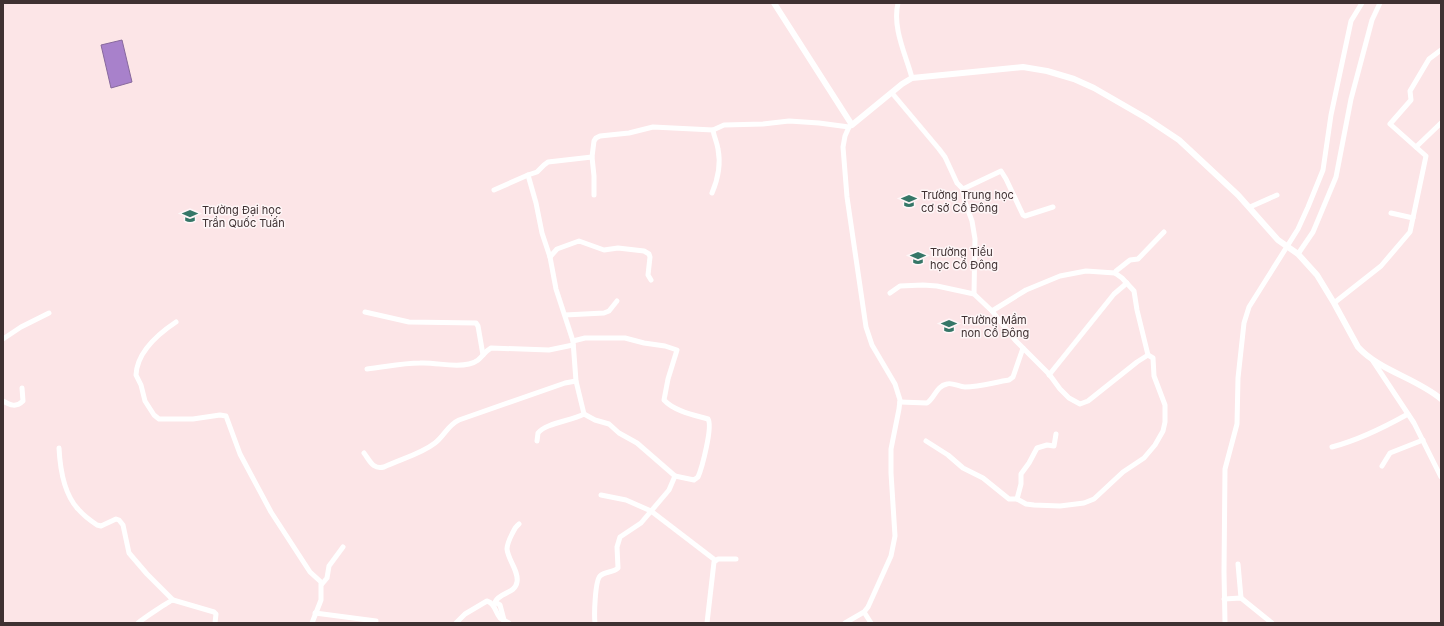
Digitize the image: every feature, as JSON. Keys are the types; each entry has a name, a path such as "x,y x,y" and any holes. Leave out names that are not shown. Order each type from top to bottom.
{"street":[{"path":"774,3 850,126"},
{"path":"898,3 898,30 912,78"},
{"path":"1293,251 1308,207 1323,170 1331,115 1352,21 1362,3"},
{"path":"1225,623 1225,470 1237,424 1238,378 1244,323 1249,307 1293,251 1313,232 1336,177 1351,99 1372,20 1380,3"},
{"path":"1334,303 1381,266 1410,232 1426,156 1390,124 1412,100 1410,92 1429,59 1441,50"},
{"path":"845,623 864,612 874,597 894,545 895,528 891,473 891,449 900,402 895,384 872,346 866,327 846,197 843,147 845,136 850,126 902,84 912,78 1007,68 1035,68 1074,79 1094,88 1140,114 1179,140 1250,207 1278,240 1293,251 1316,275 1334,303 1358,347 1372,359 1422,385 1441,399"},
{"path":"892,93 945,157 957,183 963,189 965,202 972,221 975,239 974,294"},
{"path":"594,195 592,157 594,141 600,136 629,133 653,127 713,130 724,126 788,121 850,126"},
{"path":"1416,148 1441,123"},
{"path":"712,193 718,174 719,160 713,130"},
{"path":"494,190 537,172 548,162 592,157"},
{"path":"963,189 1001,171 1025,216 1053,207"},
{"path":"367,369 418,363 467,364 477,361 484,356 486,351 491,348 554,350 573,343 584,338 625,338 665,346 677,350 668,379 664,400 683,411 708,419 710,422 708,440 698,477 694,480 675,476 637,443 619,433 609,424 595,420 584,414 576,381 573,343 556,289 550,257 528,175"},
{"path":"1250,207 1276,196"},
{"path":"1390,213 1413,218"},
{"path":"1115,273 1130,260 1138,259 1164,232"},
{"path":"550,257 557,249 579,241 604,250 618,248 644,251 649,254 650,257 648,275 651,280"},
{"path":"926,441 948,455 963,468 983,478 1009,499 1017,499 1026,504 1060,506 1084,503 1094,499 1122,472 1147,455 1163,431 1165,422 1165,405 1154,376 1153,358 1148,355 1134,291 1115,273 1086,271 1055,278 1026,290 992,311"},
{"path":"1049,375 1114,294 1126,282"},
{"path":"890,293 900,286 923,285 949,288 974,294 992,311 1015,340 1069,398 1080,404 1088,401 1148,355"},
{"path":"565,315 604,313 609,311 618,302"},
{"path":"365,312 409,322 476,323 478,326 484,356"},
{"path":"3,339 21,327 49,313"},
{"path":"176,322 165,329 152,342 138,366 136,375 141,385 145,401 154,415 161,420 226,416 240,454 271,512 307,567 322,584"},
{"path":"900,402 927,404 931,401 936,391 947,383 967,387 1009,380 1013,377 1023,348"},
{"path":"1372,359 1408,414 1423,440 1441,477"},
{"path":"364,452 374,467 384,467 425,450 436,443 451,425 460,420 565,383 576,381"},
{"path":"3,401 12,405 21,403 23,401 22,388"},
{"path":"537,441 538,433 544,428 584,414"},
{"path":"1332,447 1370,434 1408,414"},
{"path":"1017,499 1021,484 1021,474 1029,464 1037,448 1047,445 1054,446 1056,434"},
{"path":"1382,466 1390,453 1423,440"},
{"path":"59,448 60,465 69,495 78,510 100,526 116,519 119,520 123,525 129,553 147,574 173,600 214,612 216,614 215,623"},
{"path":"595,623 594,610 600,576 618,568 617,547 620,537 640,524 669,490 675,476"},
{"path":"601,495 626,500 651,511 715,560"},
{"path":"506,621 500,605 495,602 497,598 515,587 517,580 516,573 507,548 515,527 519,524"},
{"path":"312,623 321,600 322,584 327,578 329,566 343,547"},
{"path":"715,560 718,558 736,559"},
{"path":"707,623 710,587 715,560"},
{"path":"1238,564 1241,598"},
{"path":"1224,599 1241,598 1272,623"},
{"path":"138,623 146,616 173,600"},
{"path":"456,623 465,614 487,601 490,601 501,618 506,621"},
{"path":"864,612 871,623"},
{"path":"315,613 376,621"}],"shaded area":[{"path":"122,40 132,82 111,88 101,45"}],"place":[{"name":"Trường Trung học cơ sở Cổ Đông","path":"909,201"},
{"name":"Trường Đại học Trần Quốc Tuấn","path":"190,216"},
{"name":"Trường Tiểu học Cổ Đông","path":"918,258"},
{"name":"Trường Mầm non Cổ Đông","path":"949,326"}]}
